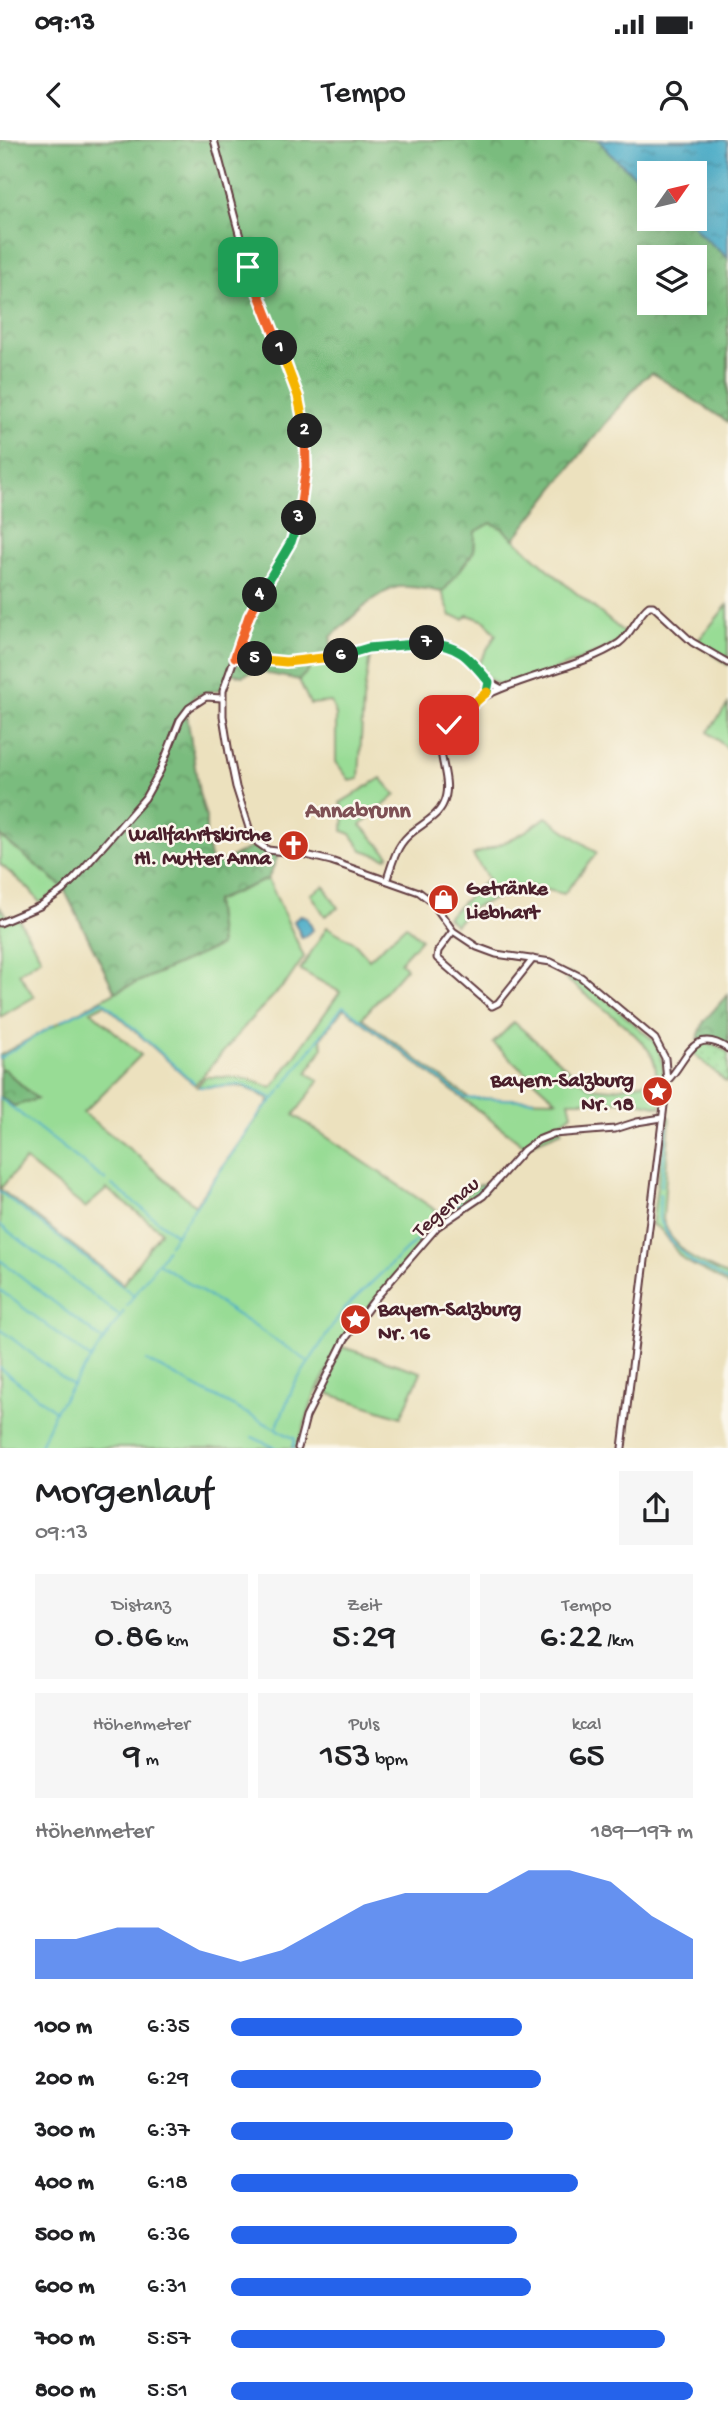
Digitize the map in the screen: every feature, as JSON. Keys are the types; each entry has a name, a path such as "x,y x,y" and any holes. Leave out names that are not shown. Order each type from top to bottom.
{"street":[{"path":"214,140 248,267 298,396 306,450 304,489 296,529 284,556 249,616 227,675 222,698 225,736 247,824 258,843 273,852 302,854 331,861 413,888 429,898 453,931 465,941 487,951 551,962 581,977 655,1039 665,1058 667,1081 622,1448"},
{"path":"387,879 396,853 404,840 443,804 447,785 441,743 445,730 461,713 487,694 571,666 616,645 625,638 649,606 653,606 692,642 728,663"},
{"path":"235,657 286,662 345,655 374,647 434,643 447,645 461,652 489,682 501,688"},
{"path":"487,694 489,682"},
{"path":"0,923 40,906 62,891 76,877 145,798 160,771 180,720 189,708 204,698 222,698"},
{"path":"453,931 438,951 437,958 492,1006 498,1003 533,959"},
{"path":"667,1081 689,1050 696,1045 708,1040 728,1049"},
{"name":"Tegernau","path":"298,1448 306,1417 345,1339 375,1299 438,1227 483,1196 524,1150 538,1140 552,1134 602,1130 662,1118"}],"green space":[{"path":"0,140 599,140 609,153 637,178 637,231 698,231 728,258 728,422 652,373 625,399 514,539 502,528 491,523 475,532 474,550 442,592 398,587 380,595 331,637 330,658 313,659 309,670 299,680 255,671 242,676 231,673 225,688 194,696 187,715 199,793 206,817 206,840 211,862 219,863 256,845 278,856 268,879 215,901 220,946 115,992 63,887 0,836"},
{"path":"491,523 502,528 626,634 609,647 538,676 507,684 498,684 489,679 478,665 496,634 485,621 468,615 464,619 451,616 442,592 474,550 475,532"},
{"path":"728,604 728,665 696,643"},
{"path":"371,649 363,701 359,779 350,781 336,762 336,715 331,702 310,704 299,680 309,670 313,659"},
{"path":"728,704 728,749 708,732"},
{"path":"381,778 396,795 361,825 389,855 386,858 362,850 351,834 343,831 344,811 340,803"},
{"path":"546,817 597,853 564,894 530,886 470,909 455,925 447,917 488,879 473,855 511,839"},
{"path":"0,836 63,887 40,903 30,890 0,864"},
{"path":"268,879 304,957 287,982 251,1019 195,1085 105,1004 91,1011 141,1055 83,1113 195,1205 270,1100 242,1086 197,1087 205,1077 224,1077 246,1079 272,1088 340,992 300,970 327,927 355,943 369,959 406,925 421,939 400,962 406,968 362,1018 469,1098 556,1100 493,1043 514,1022 589,1087 611,1089 657,1080 654,1060 644,1045 623,1024 565,978 569,973 584,981 653,1040 662,1064 661,1107 634,1101 569,1101 572,1114 562,1122 562,1131 525,1146 344,1008 321,1038 323,1047 307,1073 319,1081 294,1115 440,1213 484,1184 499,1170 503,1171 485,1191 437,1226 345,1336 315,1394 297,1448 0,1448 0,1189 0,1096 14,1106 37,1099 4,1069 0,1069 0,1055 115,992 220,946 215,901","holes":["25,1160 85,1208 107,1189 161,1231 123,1284 0,1189"]},
{"path":"324,886 338,908 325,916 311,894"},
{"path":"0,907 8,917 18,918 41,958 19,973 34,997 0,1017"},
{"path":"728,994 728,1045 711,1038 697,1040 704,1021"},
{"path":"704,1043 728,1052 726,1082 691,1051"},
{"path":"0,1069 4,1069 37,1099 14,1106 0,1096"},
{"path":"666,1114 670,1118 663,1220 671,1237 682,1249 693,1259 726,1275 728,1286 681,1257 664,1234 652,1225"},
{"path":"342,1347 421,1372 401,1417 320,1391"}],"water":[{"path":"599,140 728,142 728,258 698,231 707,231 707,161 637,161 637,178 609,153"},
{"path":"301,915 307,917 313,930 302,938 294,921"}],"waterway":[{"path":"61,1021 103,1001 194,1083"},
{"path":"176,1235 260,1113 275,1098 343,1006 465,1098 533,1100"},
{"path":"0,1058 54,1025"},
{"path":"199,1087 242,1085 272,1098"},
{"path":"0,1098 106,1181"},
{"path":"661,1187 667,1125"},
{"path":"437,1220 456,1206 470,1200 499,1172"},
{"path":"112,1185 176,1235 169,1245"},
{"path":"0,1192 134,1295 127,1306"},
{"path":"660,1194 659,1218 671,1241 693,1263 728,1282"},
{"path":"293,1448 295,1439 276,1429 294,1385 343,1310 434,1223"},
{"path":"0,1225 119,1315"},
{"path":"167,1249 158,1263 309,1362"},
{"path":"0,1260 104,1341"},
{"path":"134,1295 157,1264"},
{"path":"0,1290 91,1359"},
{"path":"39,1448 55,1411 124,1311"},
{"path":"0,1329 73,1386"},
{"path":"147,1361 276,1429"},
{"path":"0,1368 54,1410"},
{"path":"252,1437 276,1448"}],"place":[{"name":"Wallfahrtskirche Hl. Mutter Anna","path":"294,845"},
{"name":"Getränke Liebhart","path":"443,899"},
{"name":"Bayern-Salzburg Nr. 18","path":"657,1091"},
{"name":"Bayern-Salzburg Nr. 16","path":"355,1320"}],"district":[{"name":"Annabrunn","path":"358,809"}],"route":[{"path":"248,267 298,396 305,431 306,467 300,517 291,542 249,616 235,657 286,662 409,643 447,645 468,657 489,682 487,694 449,725"}]}
